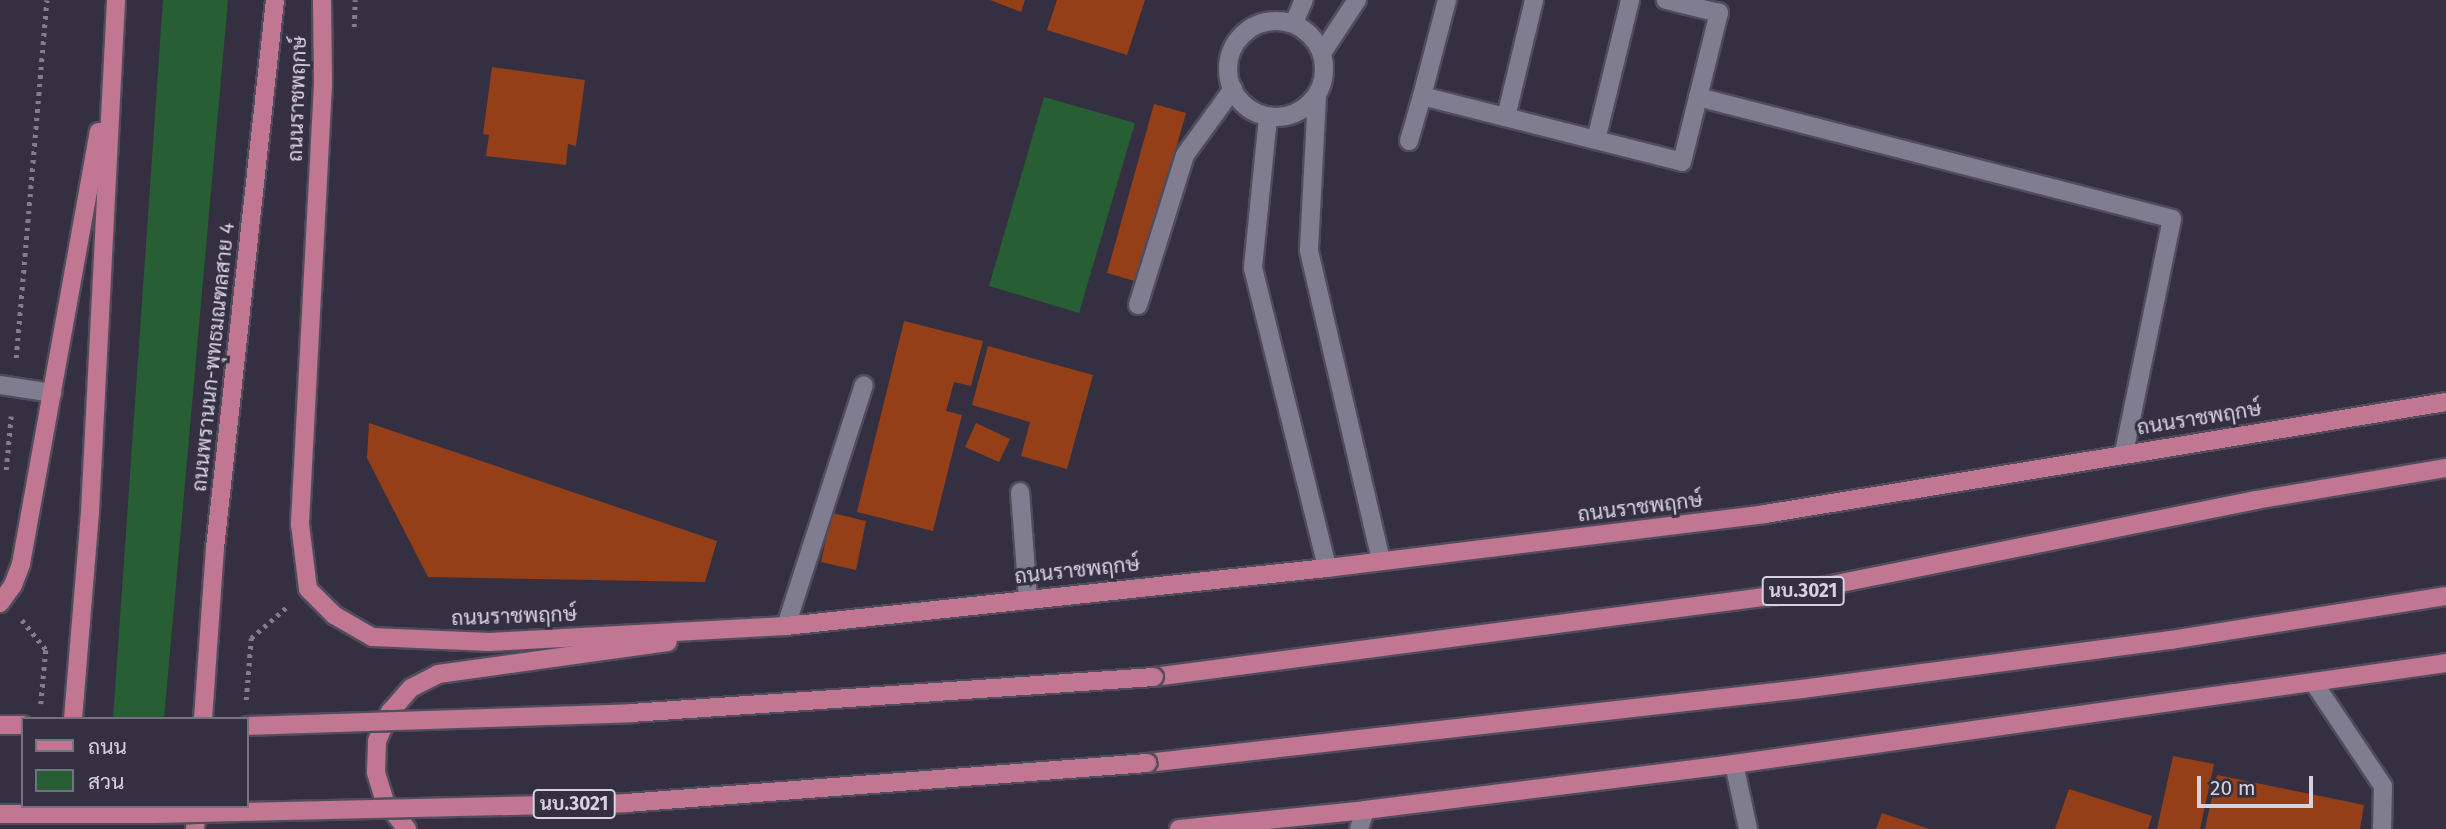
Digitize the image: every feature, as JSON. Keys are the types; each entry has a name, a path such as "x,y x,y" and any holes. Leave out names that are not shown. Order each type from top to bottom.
{"main road":[{"path":"73,717 90,512 116,0"},
{"name":"ถนนพรานนก-พุทธมณฑลสาย 4","path":"203,717 215,548 275,0"},
{"name":"ถนนราชพฤกษ์","path":"322,0 323,84 300,524 308,589 334,615 372,637 489,642 786,626 1327,568 1765,514 2446,402"},
{"path":"0,603 13,585 21,564 111,63"},
{"name":"นบ.3021","path":"248,726 631,713 1154,677 1786,594 2256,500 2446,468"},
{"name":"นบ.3021","path":"0,814 154,814 626,803 1147,763 1802,688 2171,640 2446,596"},
{"path":"407,829 385,802 376,772 377,741 390,712 411,688 438,674 786,626"},
{"path":"1179,829 1365,810 1734,764 2446,663"},
{"path":"0,725 21,725"},
{"path":"64,829 66,808"},
{"path":"195,829 197,808"}],"street":[{"path":"1294,23 1304,0"},
{"path":"1322,53 1357,0"},
{"path":"1409,141 1447,0"},
{"path":"1506,117 1534,0"},
{"path":"1596,140 1630,0"},
{"path":"1422,96 1682,162 1718,13 1666,0"},
{"path":"1317,96 1296,113 1268,117 1255,113 1242,103 1233,89 1228,65 1237,40 1256,24 1282,20 1294,23 1316,40 1322,53 1323,82 1317,96 1309,251 1381,561"},
{"path":"1138,305 1185,155 1233,89"},
{"path":"1698,97 2172,219 2124,453"},
{"path":"1268,117 1253,268 1327,568"},
{"path":"786,626 864,385"},
{"path":"7,386 52,393"},
{"path":"1020,492 1028,598"},
{"path":"2314,683 2383,786 2382,829"},
{"path":"1734,764 1748,829"},
{"path":"1359,829 1365,810"}],"path":[{"path":"5,483 7,386 47,0"},
{"path":"247,681 251,638 308,589"},
{"path":"41,705 46,650"}],"green space":[{"path":"163,0 228,0 164,717 113,717"},
{"path":"1044,97 1135,123 1079,313 989,286"}],"building":[{"path":"990,0 1025,0 1021,12"},
{"path":"1057,0 1145,0 1127,55 1047,30"},
{"path":"492,67 585,80 576,146 568,144 566,165 486,156 489,135 483,134"},
{"path":"1154,104 1186,113 1138,282 1107,273"},
{"path":"904,321 983,341 971,386 954,382 946,411 962,415 933,531 857,512"},
{"path":"988,346 1093,375 1067,469 1021,456 1030,422 972,405"},
{"path":"369,423 717,541 705,582 428,577 367,458"},
{"path":"976,423 1010,439 999,462 965,447"},
{"path":"832,513 866,521 856,570 821,562"},
{"path":"2173,756 2214,764 2200,829 2157,829"},
{"path":"2217,775 2364,805 2360,829 2205,829"},
{"path":"2069,789 2152,816 2148,829 2055,829"},
{"path":"1882,813 1929,829 1876,829"}]}
